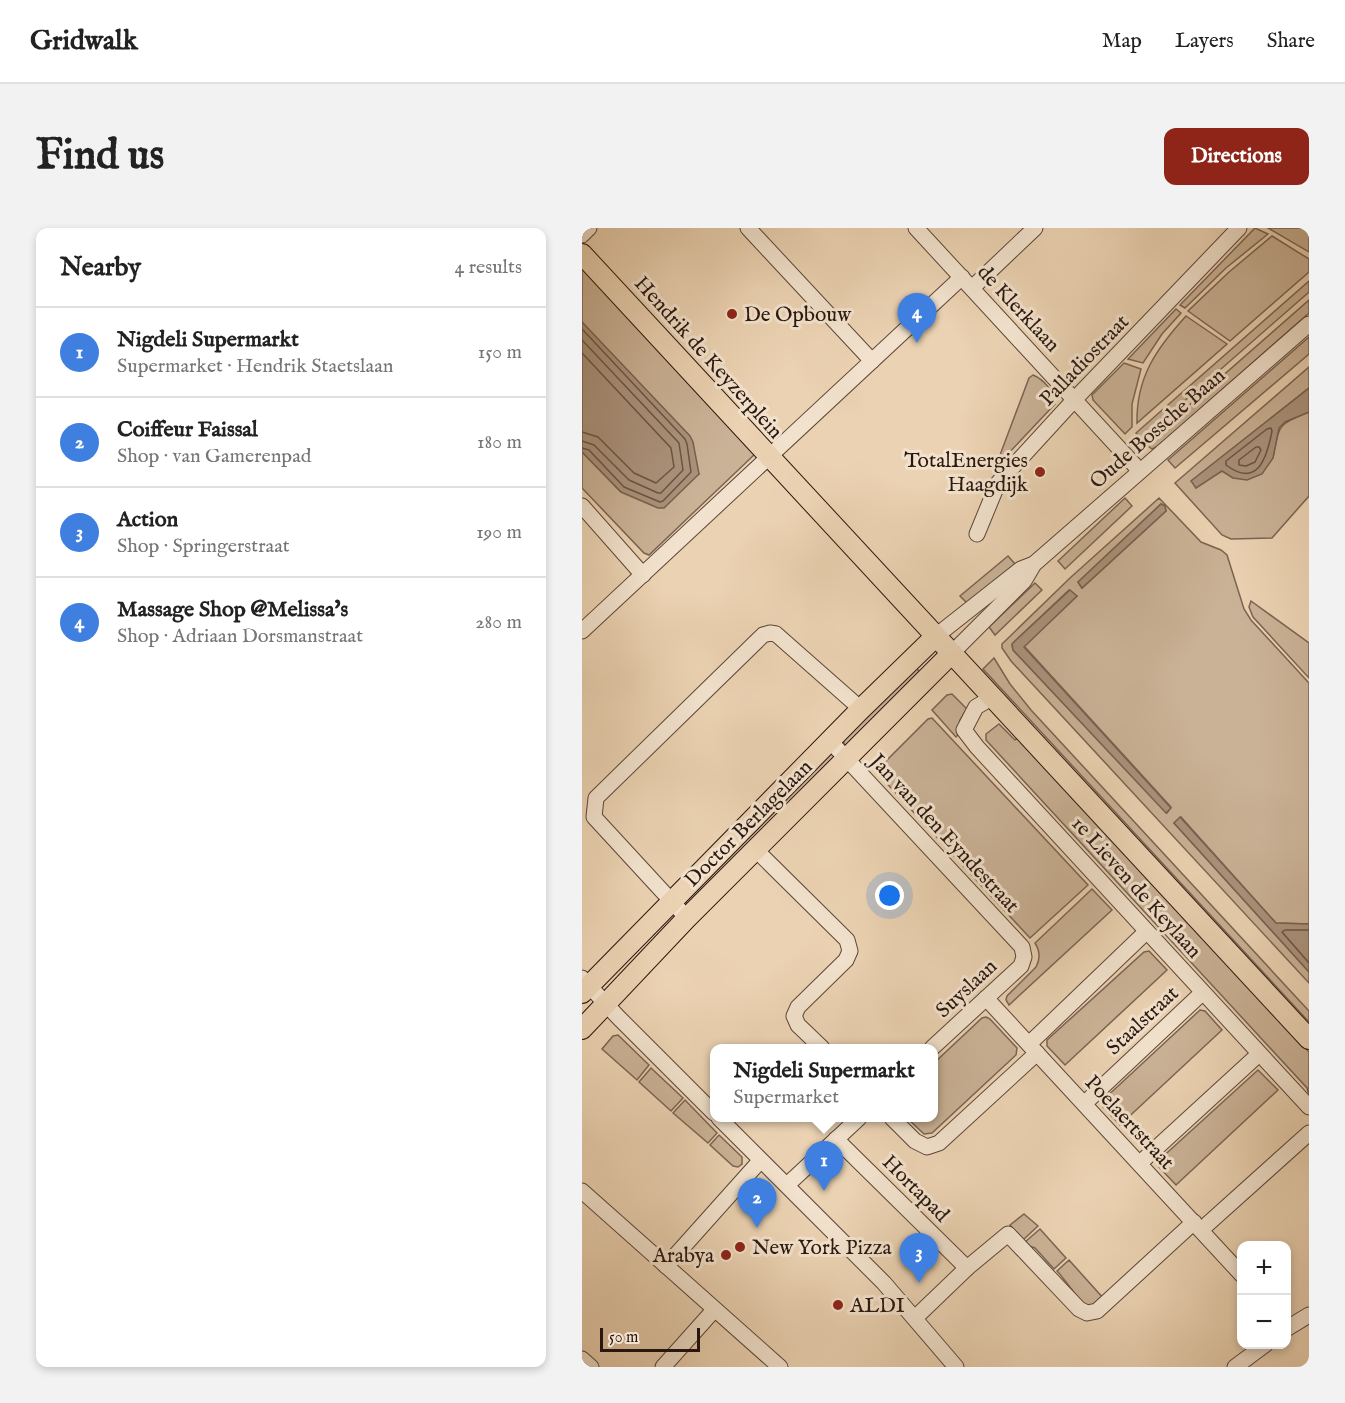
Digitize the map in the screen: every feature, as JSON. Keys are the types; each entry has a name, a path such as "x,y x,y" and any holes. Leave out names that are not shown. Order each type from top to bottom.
{"main road":[{"name":"Hendrik de Keyzerplein","path":"582,254 770,456"},
{"name":"1e Lieven de Keylaan","path":"770,456 1309,1039"},
{"name":"Doctor Berlagelaan","path":"585,986 936,636"},
{"name":"Doctor Berlagelaan","path":"582,1029 687,918 952,653"}],"street":[{"path":"582,235 589,228"},
{"path":"748,228 872,361"},
{"name":"de Klerklaan","path":"916,228 1140,471"},
{"path":"770,456 872,361 1035,228"},
{"path":"1216,228 1228,240"},
{"name":"Palladiostraat","path":"977,534 998,483 1239,228"},
{"name":"Oude Bossche Baan","path":"952,653 1024,581 1034,564 1309,324"},
{"name":"Hendrik de Keyzerplein","path":"582,631 770,456"},
{"path":"582,506 643,575"},
{"name":"Oude Bossche Baan","path":"936,636 1021,569 1034,564"},
{"path":"687,918 594,817 596,798 763,635 776,634 861,709"},
{"name":"1e Lieven de Keylaan","path":"993,697 976,707 964,730 977,747 1309,1107"},
{"name":"Jan van den Eyndestraat","path":"830,741 1022,947 1024,957"},
{"path":"756,850 847,940 850,951 846,960 798,1007 794,1016 798,1025 818,1044"},
{"path":"896,1122 915,1141 927,1147 939,1143 1146,932"},
{"name":"Suyslaan","path":"937,1044 1021,966 1024,957"},
{"path":"585,986 710,1109"},
{"name":"Staalstraat","path":"1085,1103 1202,993"},
{"name":"Poelaertstraat","path":"986,998 1237,1269"},
{"path":"1140,1163 1259,1054"},
{"path":"723,1122 884,1283 956,1367"},
{"path":"787,1185 855,1122"},
{"path":"915,1317 967,1268 1008,1234 1079,1309 1087,1313 1097,1311 1309,1133"},
{"name":"Hortapad","path":"836,1139 967,1268"},
{"path":"666,1266 760,1161"},
{"path":"582,1191 780,1367"},
{"path":"663,1367 714,1310"},
{"path":"1291,1325 1309,1315"},
{"path":"1235,1367 1259,1349"},
{"path":"582,1359 591,1367"}],"shaded area":[{"path":"1255,228 1268,234 1226,268 1185,308 1180,305"},
{"path":"1268,228 1309,228 1309,252"},
{"path":"1272,236 1309,259 1309,272 1230,341 1188,311"},
{"path":"582,267 755,454 649,555 644,553 582,488 582,452 621,492 699,474 582,322"},
{"path":"1309,281 1309,292 1141,439 1136,433"},
{"path":"1309,300 1309,313 1158,446 1152,449 1145,444"},
{"path":"1176,309 1181,313 1162,334 1143,363 1128,359"},
{"path":"1186,316 1227,344 1137,423 1140,391 1144,377 1157,352"},
{"path":"1309,337 1309,354 1175,468 1168,460"},
{"path":"1124,363 1141,369 1132,404 1132,427 1125,434 1093,400 1092,395"},
{"path":"1309,367 1309,388 1192,481 1196,488 1222,470 1233,478 1273,458 1281,427 1290,420 1309,412 1309,496 1272,538 1231,539 1222,535 1175,483"},
{"path":"1033,375 1048,387 1055,404 1005,457 1000,455 1029,378"},
{"path":"1125,498 1132,506 1065,569 1058,561"},
{"path":"1159,498 1201,542 1227,555 1244,609 1251,620 1309,683 1309,924 1276,923 1181,817 1174,823 1309,972 1309,983 1011,661 1002,648 1002,644 1070,578","holes":["1161,504 1165,506 1166,511 1082,588 1078,582","1069,590 1077,596 1024,646 1171,807 1167,813 1013,650 1012,645 1015,641"]},
{"path":"1008,556 1015,564 967,603 960,596"},
{"path":"1035,583 1042,590 995,635 989,627"},
{"path":"1251,601 1309,643 1309,678 1253,617 1249,607"},
{"path":"994,658 1010,684 1031,710 1309,1011 1309,1022 983,669"},
{"path":"915,667 923,675 846,747 843,741"},
{"path":"952,694 967,709 960,720 959,734 956,737 932,710 947,695"},
{"path":"932,718 1088,885 1030,938 879,775 880,767 928,719"},
{"path":"999,724 1015,740 1018,737 1309,1052 1309,1095 1307,1088 986,740 986,734"},
{"path":"831,754 836,758 687,905 685,900 827,755"},
{"path":"1092,889 1112,910 1009,1005 1006,1000 1007,996 1038,964 1039,955 1035,943"},
{"path":"1149,951 1167,970 1065,1065 1047,1046 1047,1040 1144,952"},
{"path":"1200,1010 1205,1011 1222,1030 1120,1125 1103,1107 1103,1100"},
{"path":"982,1018 990,1019 1017,1048 1016,1055 932,1133 924,1134 911,1122 938,1122 938,1059"},
{"path":"618,1035 649,1065 637,1080 602,1049 613,1036"},
{"path":"651,1068 683,1098 671,1111 639,1082"},
{"path":"1258,1070 1278,1090 1176,1185 1158,1166 1158,1161"},
{"path":"685,1100 717,1133 708,1143 673,1113"},
{"path":"719,1135 742,1157 742,1164 738,1167 733,1166 710,1145"},
{"path":"1024,1214 1038,1226 1023,1240 1010,1225"},
{"path":"1040,1229 1066,1258 1054,1269 1035,1248 1025,1242"},
{"path":"1069,1260 1104,1299 1097,1305 1087,1307 1057,1271"}],"water":[{"path":"582,322 690,436 693,442 699,474 664,508 658,508 621,492 582,452"},
{"path":"1309,388 1309,412 1285,422 1279,428 1273,458 1262,474 1247,480 1233,478 1222,471 1196,488 1191,481"},
{"path":"1161,504 1165,506 1166,511 1082,588 1078,582"},
{"path":"1070,590 1077,596 1024,647 1171,808 1166,813 1013,650 1012,644"},
{"path":"1180,817 1276,923 1309,924 1309,972 1174,823"}],"place":[{"name":"De Opbouw","path":"732,314"},
{"name":"Massage Shop @Melissa's","path":"917,343"},
{"name":"TotalEnergies Haagdijk","path":"1040,472"},
{"name":"Nigdeli Supermarkt","path":"824,1191"},
{"name":"Coiffeur Faissal","path":"757,1228"},
{"name":"New York Pizza","path":"740,1247"},
{"name":"Arabya","path":"726,1255"},
{"name":"Action","path":"919,1283"},
{"name":"ALDI","path":"838,1305"}]}
